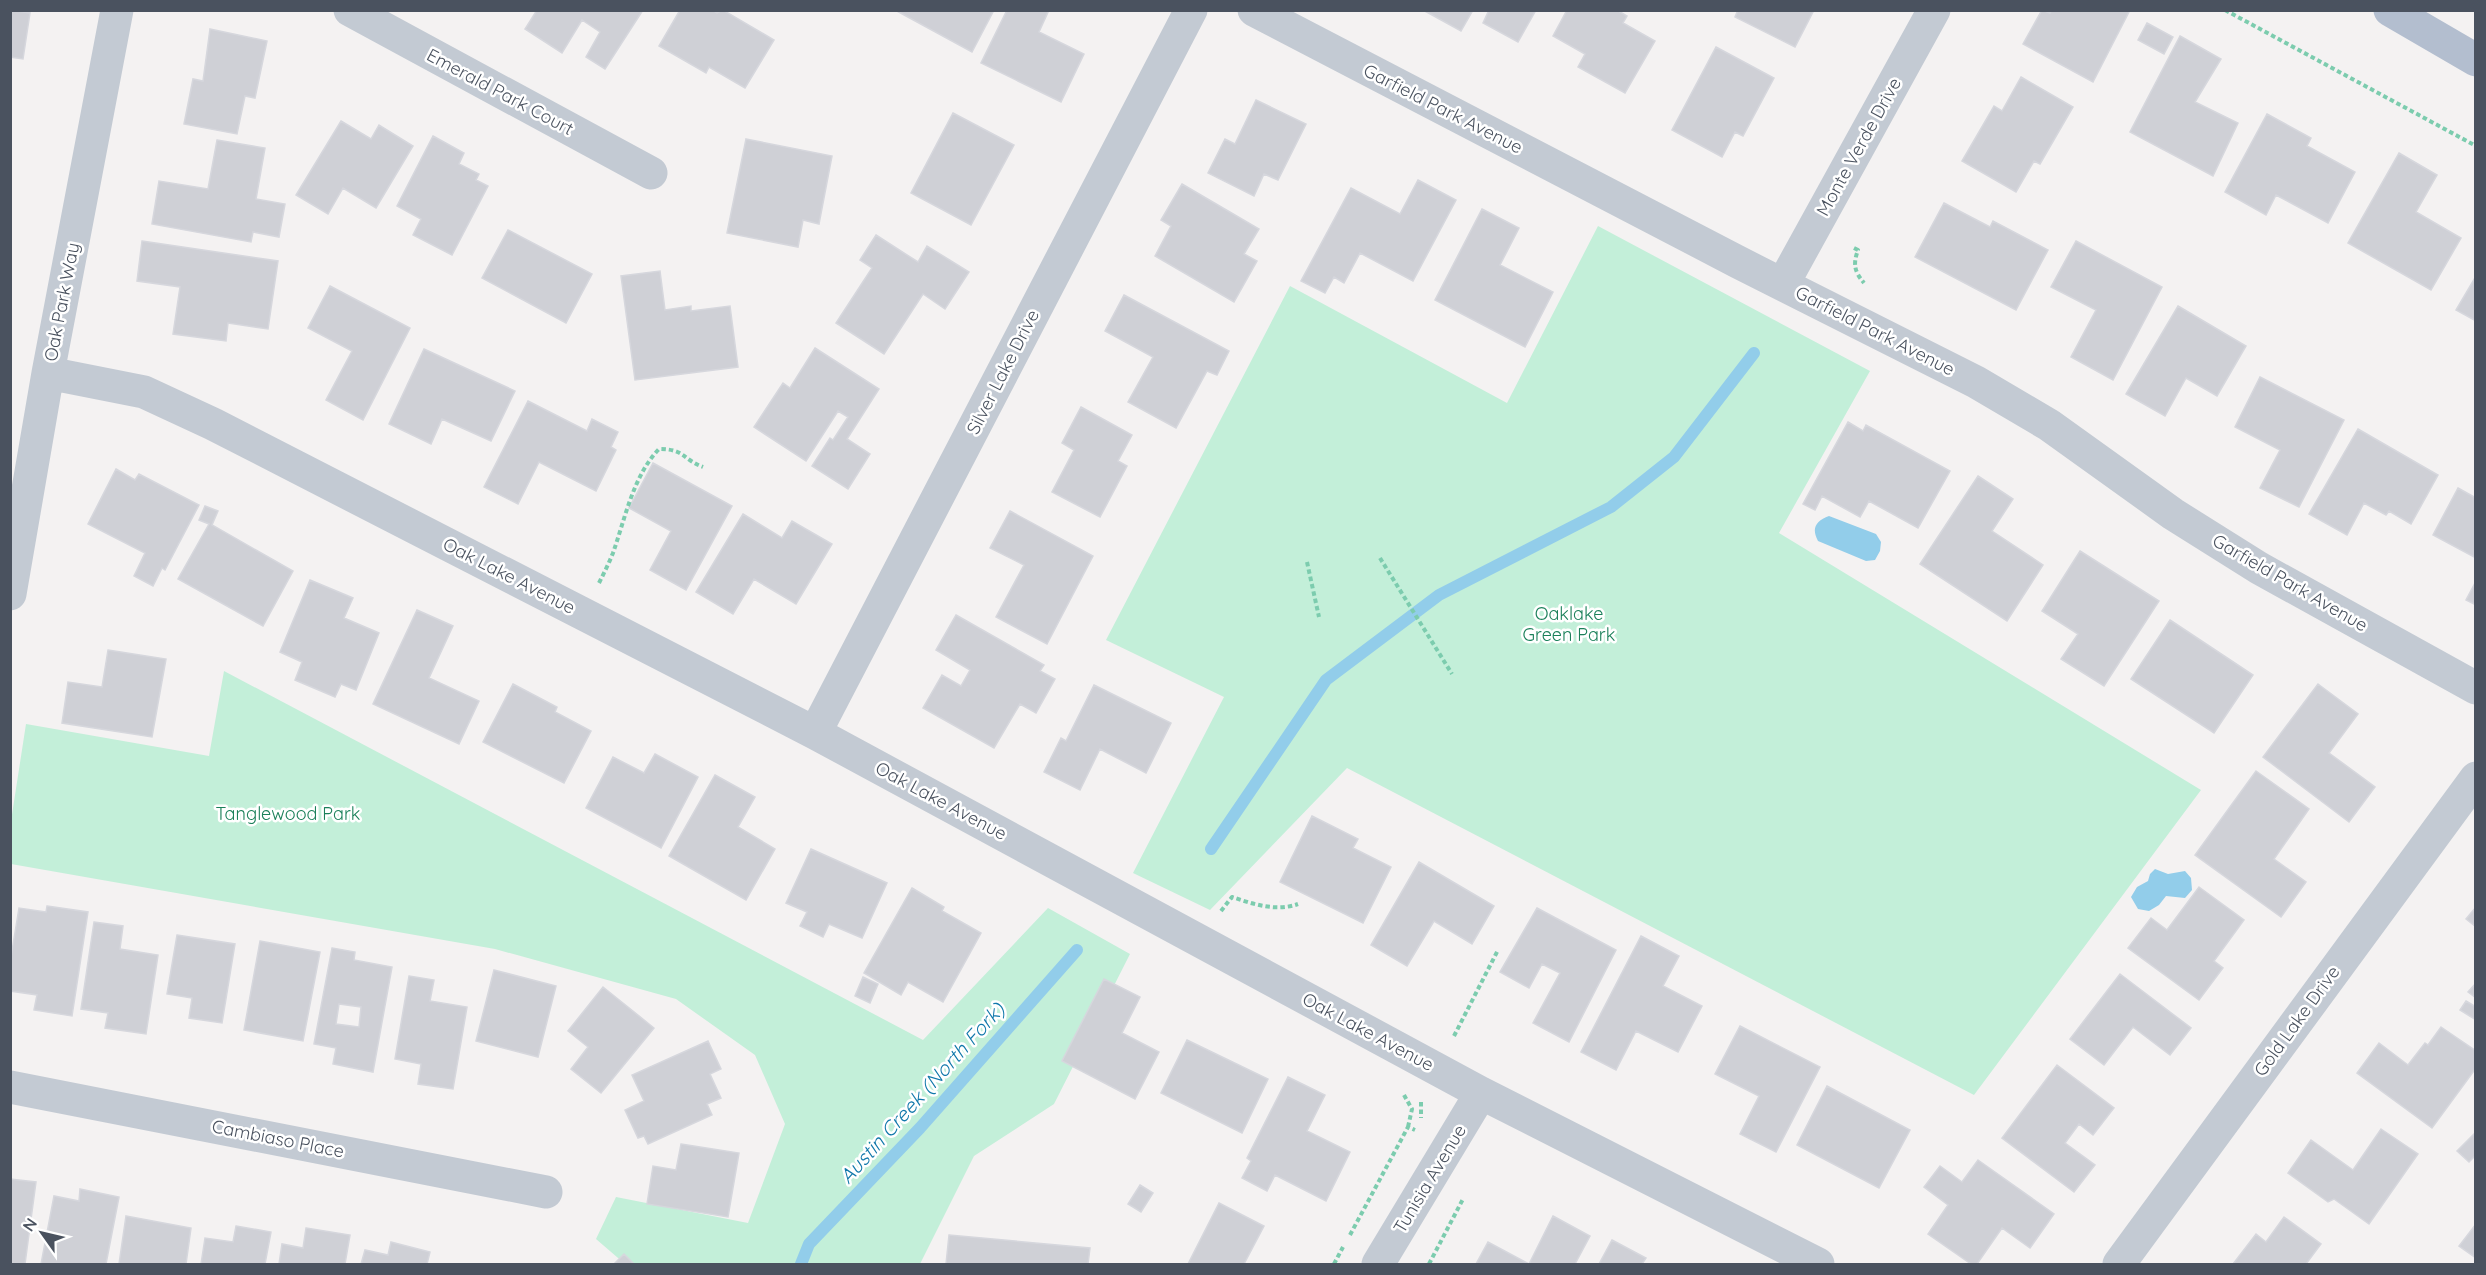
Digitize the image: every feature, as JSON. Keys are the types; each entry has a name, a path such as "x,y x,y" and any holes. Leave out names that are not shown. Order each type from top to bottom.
{"main road":[{"path":"2390,10 2475,60"}],"street":[{"name":"Oak Park Way","path":"10,594 48,373 117,10"},
{"name":"Emerald Park Court","path":"350,10 651,173"},
{"name":"Silver Lake Drive","path":"815,733 1191,10"},
{"name":"Garfield Park Avenue","path":"1254,10 1976,382 2021,407 2165,509 2259,568 2475,688"},
{"name":"Monte Verde Drive","path":"1783,284 1934,10"},
{"name":"Oak Lake Avenue","path":"48,373 144,393 213,424 815,733 1481,1094 1818,1264"},
{"name":"Gold Lake Drive","path":"2119,1264 2475,778"},
{"name":"Cambiaso Place","path":"10,1087 546,1192"},
{"name":"Tunisia Avenue","path":"1378,1264 1481,1094"}],"path":[{"path":"2225,10 2475,146"},
{"path":"1854,248 1858,250 1854,263 1856,274 1864,284"},
{"path":"599,584 613,553 623,518 650,459 659,449 674,449 693,463 703,467"},
{"path":"1380,558 1452,674"},
{"path":"1307,562 1319,617"},
{"path":"1221,911 1232,897 1259,906 1290,907 1298,904"},
{"path":"1452,1040 1498,950"},
{"path":"1334,1264 1408,1127 1412,1109 1406,1097 1400,1092"},
{"path":"1408,1127 1415,1130 1421,1118 1420,1097"},
{"path":"1429,1264 1466,1192"}],"green space":[{"name":"Oaklake Green Park","path":"1598,226 1870,371 1779,533 2201,790 1974,1095 1347,768 1210,910 1133,873 1224,697 1106,640 1290,286 1507,403"},
{"name":"Tanglewood Park","path":"224,671 923,1040 1048,908 1130,954 1054,1104 974,1156 920,1264 625,1264 596,1239 616,1197 748,1223 785,1124 755,1055 676,999 495,949 11,864 11,821 26,724 209,756"}],"water":[{"path":"1829,516 1876,534 1881,542 1880,551 1875,560 1866,561 1818,541 1816,526"},
{"path":"2155,869 2168,874 2185,871 2191,878 2192,890 2185,898 2166,896 2159,905 2149,911 2138,909 2131,897 2137,887 2148,881"}],"building":[{"path":"10,10 30,13 23,59 10,57"},
{"path":"537,10 643,10 605,69 586,57 600,32 582,20 562,53 525,29"},
{"path":"680,10 712,10 717,13 723,10 774,40 745,88 709,67 706,73 659,46"},
{"path":"895,10 994,10 972,52"},
{"path":"1007,10 1049,10 1039,32 1084,54 1061,102 981,63"},
{"path":"1423,10 1473,10 1461,31"},
{"path":"1489,10 1536,10 1518,42 1483,23"},
{"path":"1567,10 1617,10 1627,16 1623,23 1655,41 1625,93 1578,67 1585,54 1553,36"},
{"path":"1738,10 1814,10 1795,47 1735,17"},
{"path":"2042,10 2050,13 2052,10 2130,10 2093,82 2023,44"},
{"path":"2147,23 2173,37 2164,54 2138,40"},
{"path":"210,29 267,41 255,98 245,96 237,134 184,124 193,79 203,81"},
{"path":"2180,36 2221,59 2195,102 2238,123 2213,176 2130,132"},
{"path":"1716,47 1774,78 1743,136 1735,132 1722,157 1672,130"},
{"path":"2021,77 2073,107 2040,164 2034,161 2016,192 1962,161 1994,106 2002,111"},
{"path":"1256,100 1306,124 1278,180 1264,174 1254,196 1208,173 1225,139 1235,144"},
{"path":"953,113 1014,145 971,225 911,193"},
{"path":"2267,114 2311,138 2307,146 2355,172 2328,223 2276,195 2266,215 2225,192"},
{"path":"341,121 371,139 379,125 413,146 376,208 343,188 328,214 296,195"},
{"path":"433,136 464,153 459,164 479,174 476,180 488,186 452,255 413,235 421,219 397,206"},
{"path":"746,139 832,156 819,224 803,220 798,247 727,233"},
{"path":"217,140 265,148 256,199 285,204 279,237 253,232 251,242 152,224 159,181 208,189"},
{"path":"2399,153 2437,175 2416,212 2461,238 2431,290 2348,243"},
{"path":"1418,180 1456,200 1413,281 1360,253 1344,283 1334,277 1325,293 1301,281 1351,188 1400,214"},
{"path":"1182,184 1259,229 1244,254 1257,261 1234,302 1155,256 1171,226 1161,220"},
{"path":"1944,203 1990,227 1993,221 2048,250 2016,310 1915,257"},
{"path":"1482,209 1519,228 1500,265 1553,292 1525,347 1435,300"},
{"path":"508,230 592,274 566,323 482,278"},
{"path":"876,235 918,262 927,246 969,272 945,309 923,294 884,354 836,323 872,268 860,260"},
{"path":"142,241 278,261 268,329 228,323 226,341 173,334 180,287 137,281"},
{"path":"2076,241 2162,287 2113,380 2071,357 2096,310 2051,287"},
{"path":"660,271 665,310 691,306 691,311 730,306 738,367 635,380 621,276"},
{"path":"2476,276 2476,321 2456,310"},
{"path":"330,286 410,328 363,420 326,400 352,351 308,328"},
{"path":"1124,295 1229,351 1217,375 1207,371 1176,428 1128,402 1153,357 1105,331"},
{"path":"2178,306 2246,346 2217,396 2186,378 2165,416 2126,394"},
{"path":"815,348 879,389 847,439 870,454 848,489 812,466 830,438 833,440 848,417 838,411 806,461 754,427 783,383 790,388"},
{"path":"424,349 515,391 491,441 442,419 431,444 389,424"},
{"path":"2260,377 2344,420 2299,507 2260,488 2280,450 2235,427"},
{"path":"528,401 587,431 592,419 618,432 611,447 616,450 596,491 539,462 518,504 484,487"},
{"path":"1081,407 1132,435 1118,461 1127,466 1100,517 1052,492 1074,450 1062,443"},
{"path":"1848,422 1863,431 1866,425 1950,471 1918,528 1869,501 1860,517 1822,496 1815,510 1803,504"},
{"path":"2358,429 2438,475 2411,524 2389,511 2386,515 2364,503 2347,535 2309,514"},
{"path":"653,463 732,506 686,590 650,570 671,531 629,508"},
{"path":"116,469 135,480 139,474 199,505 165,570 162,568 153,586 134,576 145,553 88,524"},
{"path":"1978,476 2013,499 1992,531 2043,565 2007,621 1920,564"},
{"path":"2458,488 2476,498 2476,558 2433,535"},
{"path":"205,506 218,511 212,525 293,571 263,626 178,579 209,524 199,520"},
{"path":"1010,511 1093,556 1047,644 996,617 1024,565 990,548"},
{"path":"743,514 782,538 792,521 832,544 796,604 754,579 733,614 696,592"},
{"path":"2080,551 2159,601 2104,686 2061,659 2078,634 2042,611"},
{"path":"310,580 353,598 344,618 379,633 356,690 341,684 335,697 295,680 302,662 280,652"},
{"path":"2476,581 2476,605 2466,600"},
{"path":"417,610 453,626 429,678 479,701 459,744 373,704"},
{"path":"956,615 1044,665 1040,671 1055,679 1036,713 1020,704 994,748 923,708 942,675 961,686 970,670 936,650"},
{"path":"2170,620 2253,675 2214,733 2131,679"},
{"path":"108,650 166,659 152,737 62,723 68,682 102,687"},
{"path":"513,684 557,707 555,712 591,731 564,783 483,742"},
{"path":"2318,684 2358,714 2329,753 2375,787 2349,822 2263,757"},
{"path":"1094,685 1171,723 1146,773 1100,749 1080,790 1044,772 1061,738 1066,741"},
{"path":"655,754 698,777 661,848 586,808 613,757 644,773"},
{"path":"2256,771 2309,809 2274,859 2306,882 2281,917 2195,855"},
{"path":"715,775 755,797 738,827 775,849 746,900 669,856"},
{"path":"1312,816 1358,839 1353,848 1391,867 1363,923 1280,882"},
{"path":"811,849 887,883 862,938 829,924 823,937 800,926 807,912 786,903"},
{"path":"1419,862 1494,906 1472,944 1434,921 1407,966 1371,945"},
{"path":"2199,887 2244,920 2214,961 2223,968 2199,1000 2128,948 2151,918 2167,930"},
{"path":"912,888 944,907 942,911 981,933 943,1002 908,982 901,995 864,973"},
{"path":"47,906 88,912 72,1016 34,1010 37,995 10,991 10,963 19,908 46,912"},
{"path":"2476,907 2476,927 2466,919"},
{"path":"1537,908 1616,950 1569,1042 1533,1023 1560,973 1542,964 1529,988 1500,972"},
{"path":"94,922 123,926 120,949 158,955 146,1034 105,1028 108,1013 81,1009"},
{"path":"177,935 235,944 222,1023 189,1018 192,998 167,994"},
{"path":"1641,936 1679,956 1663,986 1702,1006 1678,1052 1636,1031 1616,1070 1581,1052"},
{"path":"260,941 320,952 303,1041 244,1030"},
{"path":"332,948 355,952 354,960 392,967 373,1072 333,1064 336,1048 314,1044","holes":["339,1004 361,1007 359,1027 336,1024"]},
{"path":"494,970 556,986 538,1057 476,1041"},
{"path":"2120,974 2191,1028 2170,1055 2133,1027 2104,1065 2070,1039"},
{"path":"409,976 434,980 430,1001 467,1007 453,1089 418,1084 421,1064 395,1059"},
{"path":"863,977 878,984 870,1003 855,996"},
{"path":"1104,979 1140,997 1122,1033 1159,1052 1135,1099 1062,1061"},
{"path":"2476,983 2476,998 2468,992"},
{"path":"603,987 654,1028 601,1093 571,1069 588,1047 568,1031"},
{"path":"2466,1001 2476,1007 2476,1020 2460,1010"},
{"path":"1740,1026 1820,1067 1776,1152 1740,1134 1759,1096 1715,1074"},
{"path":"2441,1027 2476,1051 2476,1068 2432,1128 2357,1073 2379,1043 2408,1065 2425,1043 2428,1045"},
{"path":"1187,1040 1268,1079 1242,1133 1161,1093"},
{"path":"708,1041 721,1069 710,1074 721,1098 707,1104 712,1115 648,1144 644,1136 638,1138 625,1110 644,1101 632,1075"},
{"path":"2057,1065 2114,1108 2093,1135 2079,1124 2065,1143 2095,1165 2074,1192 2002,1138"},
{"path":"1288,1077 1325,1095 1307,1131 1350,1152 1326,1201 1275,1175 1267,1191 1242,1178 1251,1161 1247,1158"},
{"path":"1827,1086 1910,1130 1879,1188 1797,1145"},
{"path":"2381,1129 2418,1154 2369,1224 2334,1199 2328,1202 2288,1173 2311,1140 2353,1170"},
{"path":"2475,1133 2476,1155 2469,1162 2457,1151"},
{"path":"681,1144 739,1153 728,1217 647,1204 653,1166 676,1170"},
{"path":"1978,1160 2054,1214 2030,1248 2002,1228 1977,1264 1971,1264 1928,1234 1948,1205 1924,1187 1940,1166 1962,1182"},
{"path":"10,1179 36,1182 25,1264 10,1264"},
{"path":"1140,1185 1153,1193 1141,1212 1128,1204"},
{"path":"80,1189 119,1197 106,1264 41,1264 54,1196 79,1201"},
{"path":"1219,1203 1264,1226 1244,1264 1188,1264"},
{"path":"126,1216 191,1228 186,1264 119,1264"},
{"path":"1553,1216 1590,1236 1575,1264 1529,1264"},
{"path":"2284,1217 2321,1244 2306,1264 2233,1264 2256,1234 2266,1242"},
{"path":"2476,1224 2476,1258 2459,1246"},
{"path":"236,1226 271,1232 265,1264 201,1264 205,1238 233,1242"},
{"path":"306,1228 350,1235 345,1264 279,1264 282,1244 303,1248"},
{"path":"949,1235 1090,1248 1088,1264 946,1264"},
{"path":"1612,1240 1646,1258 1642,1264 1599,1264"},
{"path":"391,1242 430,1252 427,1264 361,1264 365,1250 388,1255"},
{"path":"1488,1242 1529,1264 1476,1264"},
{"path":"624,1254 634,1264 614,1264"}],"waterway":[{"name":"Austin Creek (North Fork)","path":"1211,849 1326,680 1439,595 1611,507 1674,457 1754,353"},
{"name":"Austin Creek (North Fork)","path":"801,1264 809,1244 920,1128 1077,950"}]}
